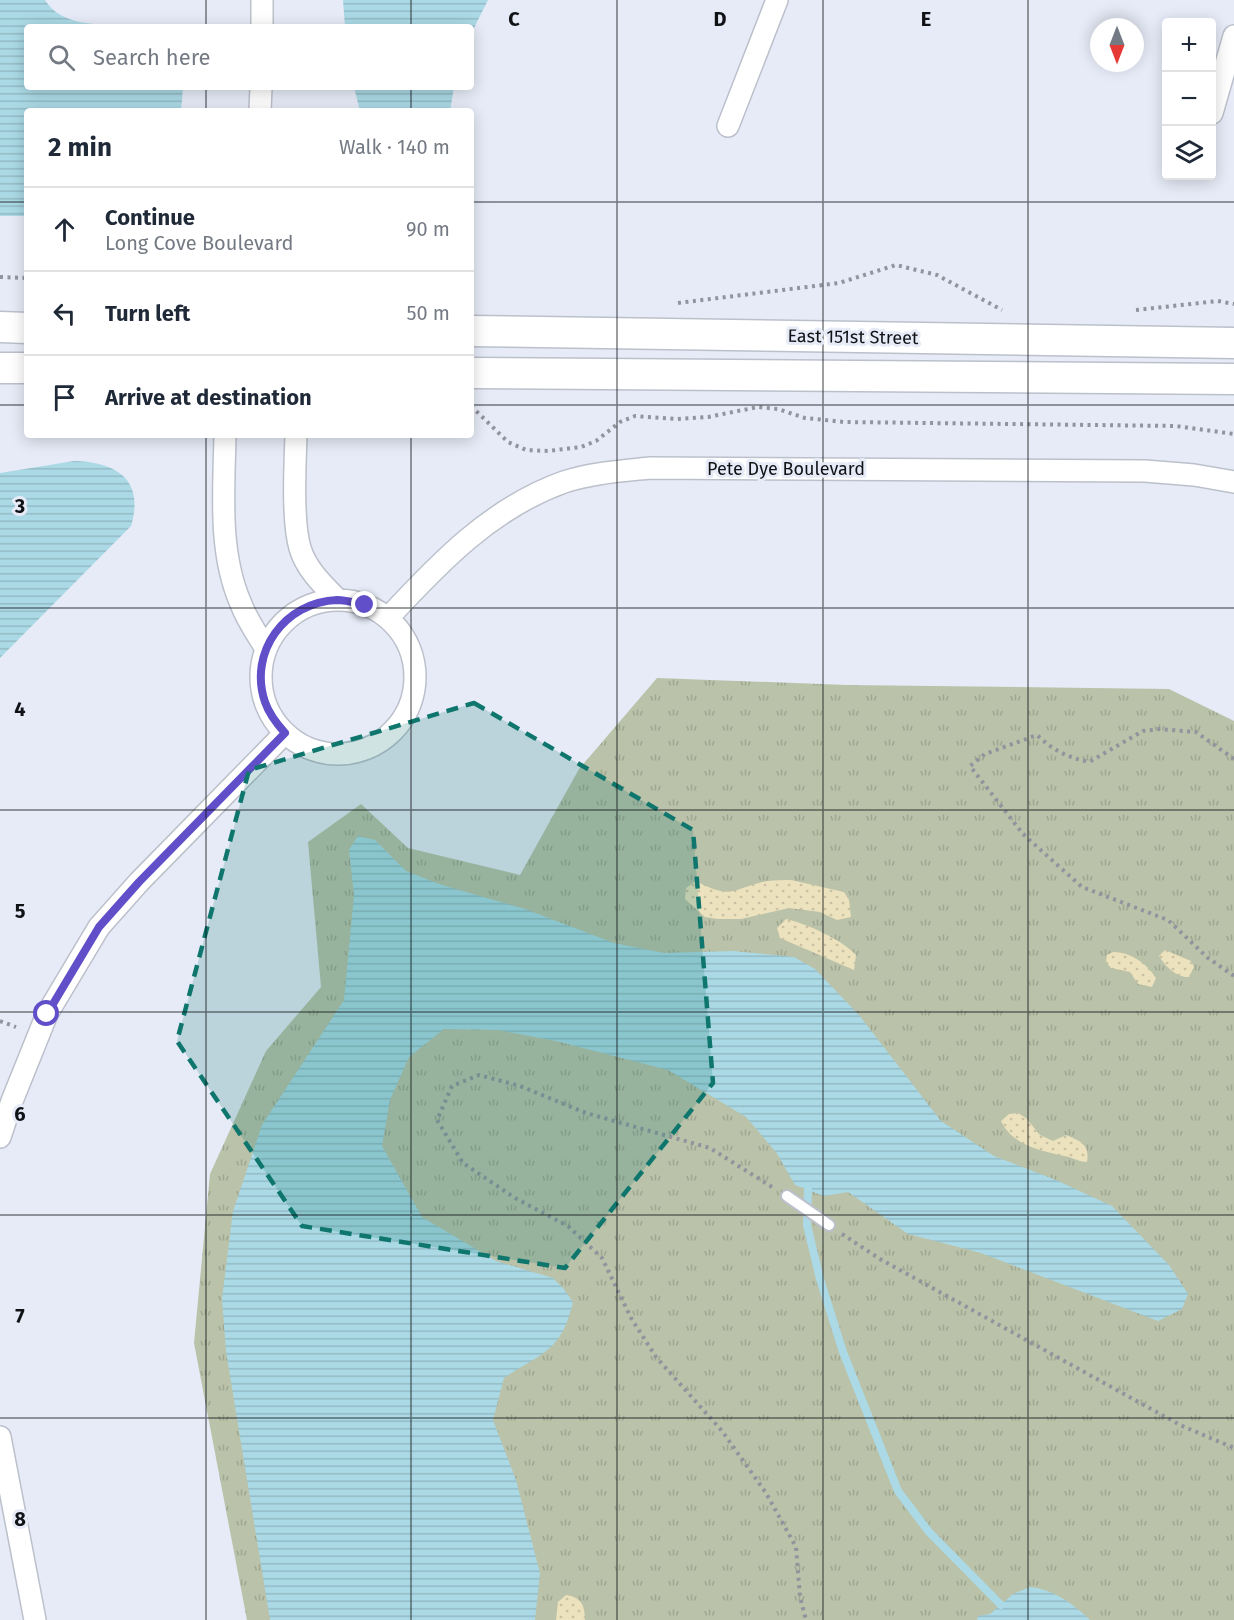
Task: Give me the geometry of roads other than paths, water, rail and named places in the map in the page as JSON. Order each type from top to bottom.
[{"type":"street","points":[[262,0],[262,24]]},
{"type":"street","points":[[728,126],[777,0]]},
{"type":"street","points":[[1216,99],[1234,36]]},
{"type":"street","points":[[260,108],[261,90]]},
{"type":"street","points":[[0,327],[24,328]]},
{"type":"street","name":"East 151st Street","points":[[474,331],[1234,344]]},
{"type":"street","points":[[0,368],[24,368]]},
{"type":"street","points":[[474,373],[1234,379]]},
{"type":"street","points":[[225,438],[223,518],[230,567],[240,603],[266,648]]},
{"type":"street","points":[[296,438],[299,547],[321,583],[338,600]]},
{"type":"street","name":"Pete Dye Boulevard","points":[[388,618],[448,554],[489,522],[523,500],[565,482],[608,472],[650,468],[1145,471],[1194,475],[1234,482]]},
{"type":"street","points":[[338,600],[365,605],[388,618],[404,636],[414,659],[415,684],[409,708],[396,728],[377,744],[354,753],[329,754],[305,747],[285,733],[265,703],[261,666],[266,648],[277,629],[294,613],[315,603],[338,600]]},
{"type":"street","points":[[0,1137],[47,1014],[99,927],[139,882],[285,733]]},
{"type":"street","points":[[0,1437],[35,1620]]},
{"type":"lane","points":[[787,1196],[829,1225]]},
{"type":"water","points":[[0,0],[45,0],[61,15],[92,24],[24,24],[24,90],[183,90],[181,108],[24,108],[24,216],[0,216]]},
{"type":"water","points":[[343,0],[488,0],[474,28],[474,24],[345,24]]},
{"type":"water","points":[[355,90],[454,90],[450,108],[359,108]]},
{"type":"water","points":[[74,461],[103,465],[124,476],[134,496],[131,526],[0,658],[0,473]]},
{"type":"water","points":[[358,836],[375,840],[406,871],[439,884],[525,909],[614,943],[664,953],[733,951],[794,957],[815,969],[859,1015],[941,1121],[994,1156],[1056,1180],[1112,1206],[1169,1265],[1188,1294],[1182,1309],[1158,1321],[981,1253],[908,1234],[848,1192],[824,1196],[795,1185],[776,1152],[746,1117],[668,1070],[556,1041],[498,1030],[444,1029],[409,1057],[390,1100],[382,1146],[422,1217],[496,1261],[553,1278],[573,1302],[563,1331],[549,1349],[504,1378],[493,1420],[516,1480],[540,1573],[535,1620],[270,1620],[226,1351],[222,1299],[233,1211],[262,1125],[344,1000],[354,895],[349,850]]},
{"type":"water","points":[[1030,1587],[1062,1598],[1090,1620],[977,1620],[978,1616],[990,1614],[1013,1594]]},
{"type":"waterway","points":[[808,1189],[807,1225],[820,1279],[843,1352],[898,1491],[929,1532],[1001,1605]]}]
